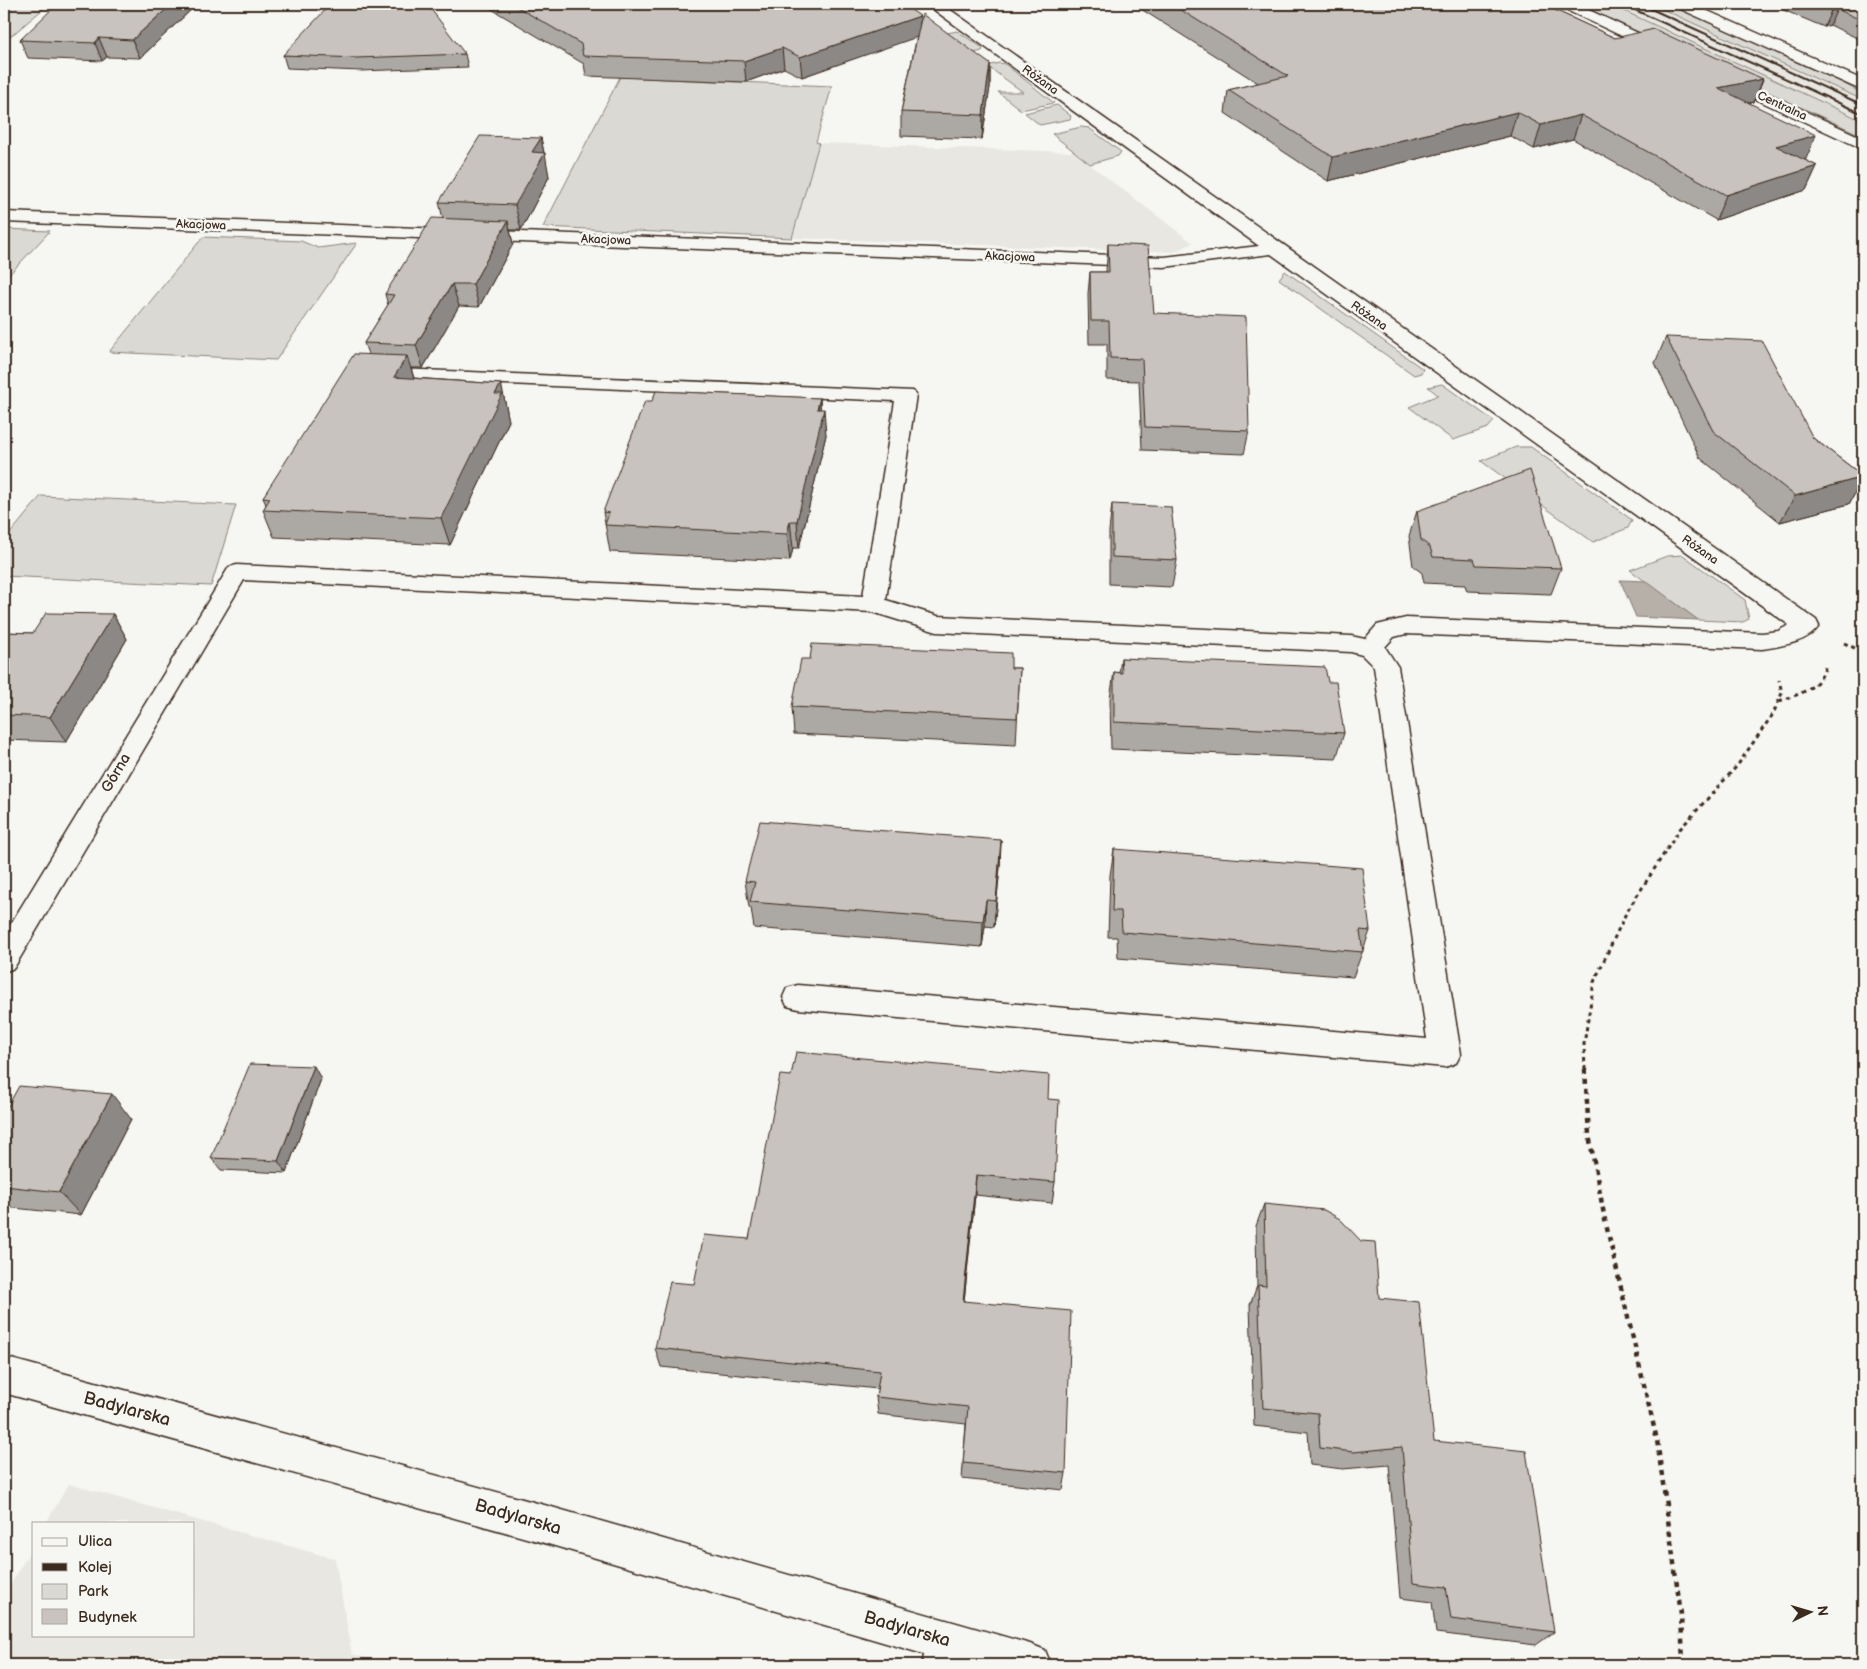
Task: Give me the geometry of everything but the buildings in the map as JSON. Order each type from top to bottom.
[{"type":"street","name":"Różana","points":[[933,4],[1273,248],[1808,626],[1783,638],[1762,640]]},
{"type":"street","points":[[1565,4],[1682,59]]},
{"type":"street","points":[[1681,4],[1863,86]]},
{"type":"street","name":"Centralna","points":[[1710,72],[1863,144]]},
{"type":"street","points":[[1207,256],[1220,235],[1222,224],[1218,208]]},
{"type":"street","name":"Akacjowa","points":[[4,218],[1164,262],[1182,262],[1207,256],[1247,254],[1273,248]]},
{"type":"street","points":[[370,374],[906,395],[874,604],[937,624],[1351,644],[1370,648],[1380,657],[1386,667],[1445,1054],[798,997]]},
{"type":"street","name":"Górna","points":[[4,960],[237,572],[874,604]]},
{"type":"street","points":[[1370,648],[1386,631],[1406,626],[1762,640]]},
{"type":"street","name":"Badylarska","points":[[4,1374],[548,1525],[944,1653],[1030,1665]]},
{"type":"path","points":[[1683,1665],[1681,1614],[1657,1440],[1605,1220],[1589,1135],[1584,1044],[1594,982],[1626,913],[1680,829],[1737,766],[1773,714],[1782,693],[1777,670],[1762,640]]},
{"type":"shaded area","points":[[1609,4],[1651,4],[1863,100],[1863,121]]},
{"type":"shaded area","points":[[819,143],[1073,152],[1193,243],[1174,252],[792,238]]},
{"type":"shaded area","points":[[1620,580],[1646,581],[1698,620],[1636,617]]},
{"type":"shaded area","points":[[69,1484],[335,1559],[352,1654],[391,1665],[4,1665],[4,1596],[32,1547],[32,1636],[195,1636],[195,1522],[47,1522]]},
{"type":"green space","points":[[4,4],[49,4],[4,42]]},
{"type":"green space","points":[[1578,4],[1609,4],[1863,121],[1863,136]]},
{"type":"green space","points":[[1651,4],[1671,4],[1821,71],[1863,94],[1863,100]]},
{"type":"green space","points":[[957,31],[983,48],[982,51],[971,54],[942,34]]},
{"type":"green space","points":[[999,63],[1005,64],[1054,103],[1021,110],[998,92],[1023,92],[987,66]]},
{"type":"green space","points":[[620,77],[832,86],[816,142],[819,143],[792,238],[543,227]]},
{"type":"green space","points":[[1057,105],[1071,116],[1070,119],[1040,125],[1025,113]]},
{"type":"green space","points":[[1081,127],[1089,128],[1121,152],[1118,156],[1090,164],[1052,134]]},
{"type":"green space","points":[[4,229],[50,231],[4,280]]},
{"type":"green space","points":[[203,237],[301,241],[318,248],[357,243],[276,360],[109,352]]},
{"type":"green space","points":[[1285,271],[1423,369],[1421,373],[1414,375],[1279,279]]},
{"type":"green space","points":[[1442,384],[1494,421],[1488,428],[1453,440],[1409,407],[1438,395],[1428,387]]},
{"type":"green space","points":[[1516,447],[1531,447],[1632,520],[1628,528],[1593,542],[1481,461]]},
{"type":"green space","points":[[41,496],[236,505],[211,586],[4,576],[4,541]]},
{"type":"green space","points":[[1683,555],[1745,600],[1749,619],[1743,622],[1698,620],[1630,570],[1667,556]]},
{"type":"railway","points":[[1622,4],[1863,114]]},
{"type":"railway","points":[[1640,4],[1863,105]]}]
